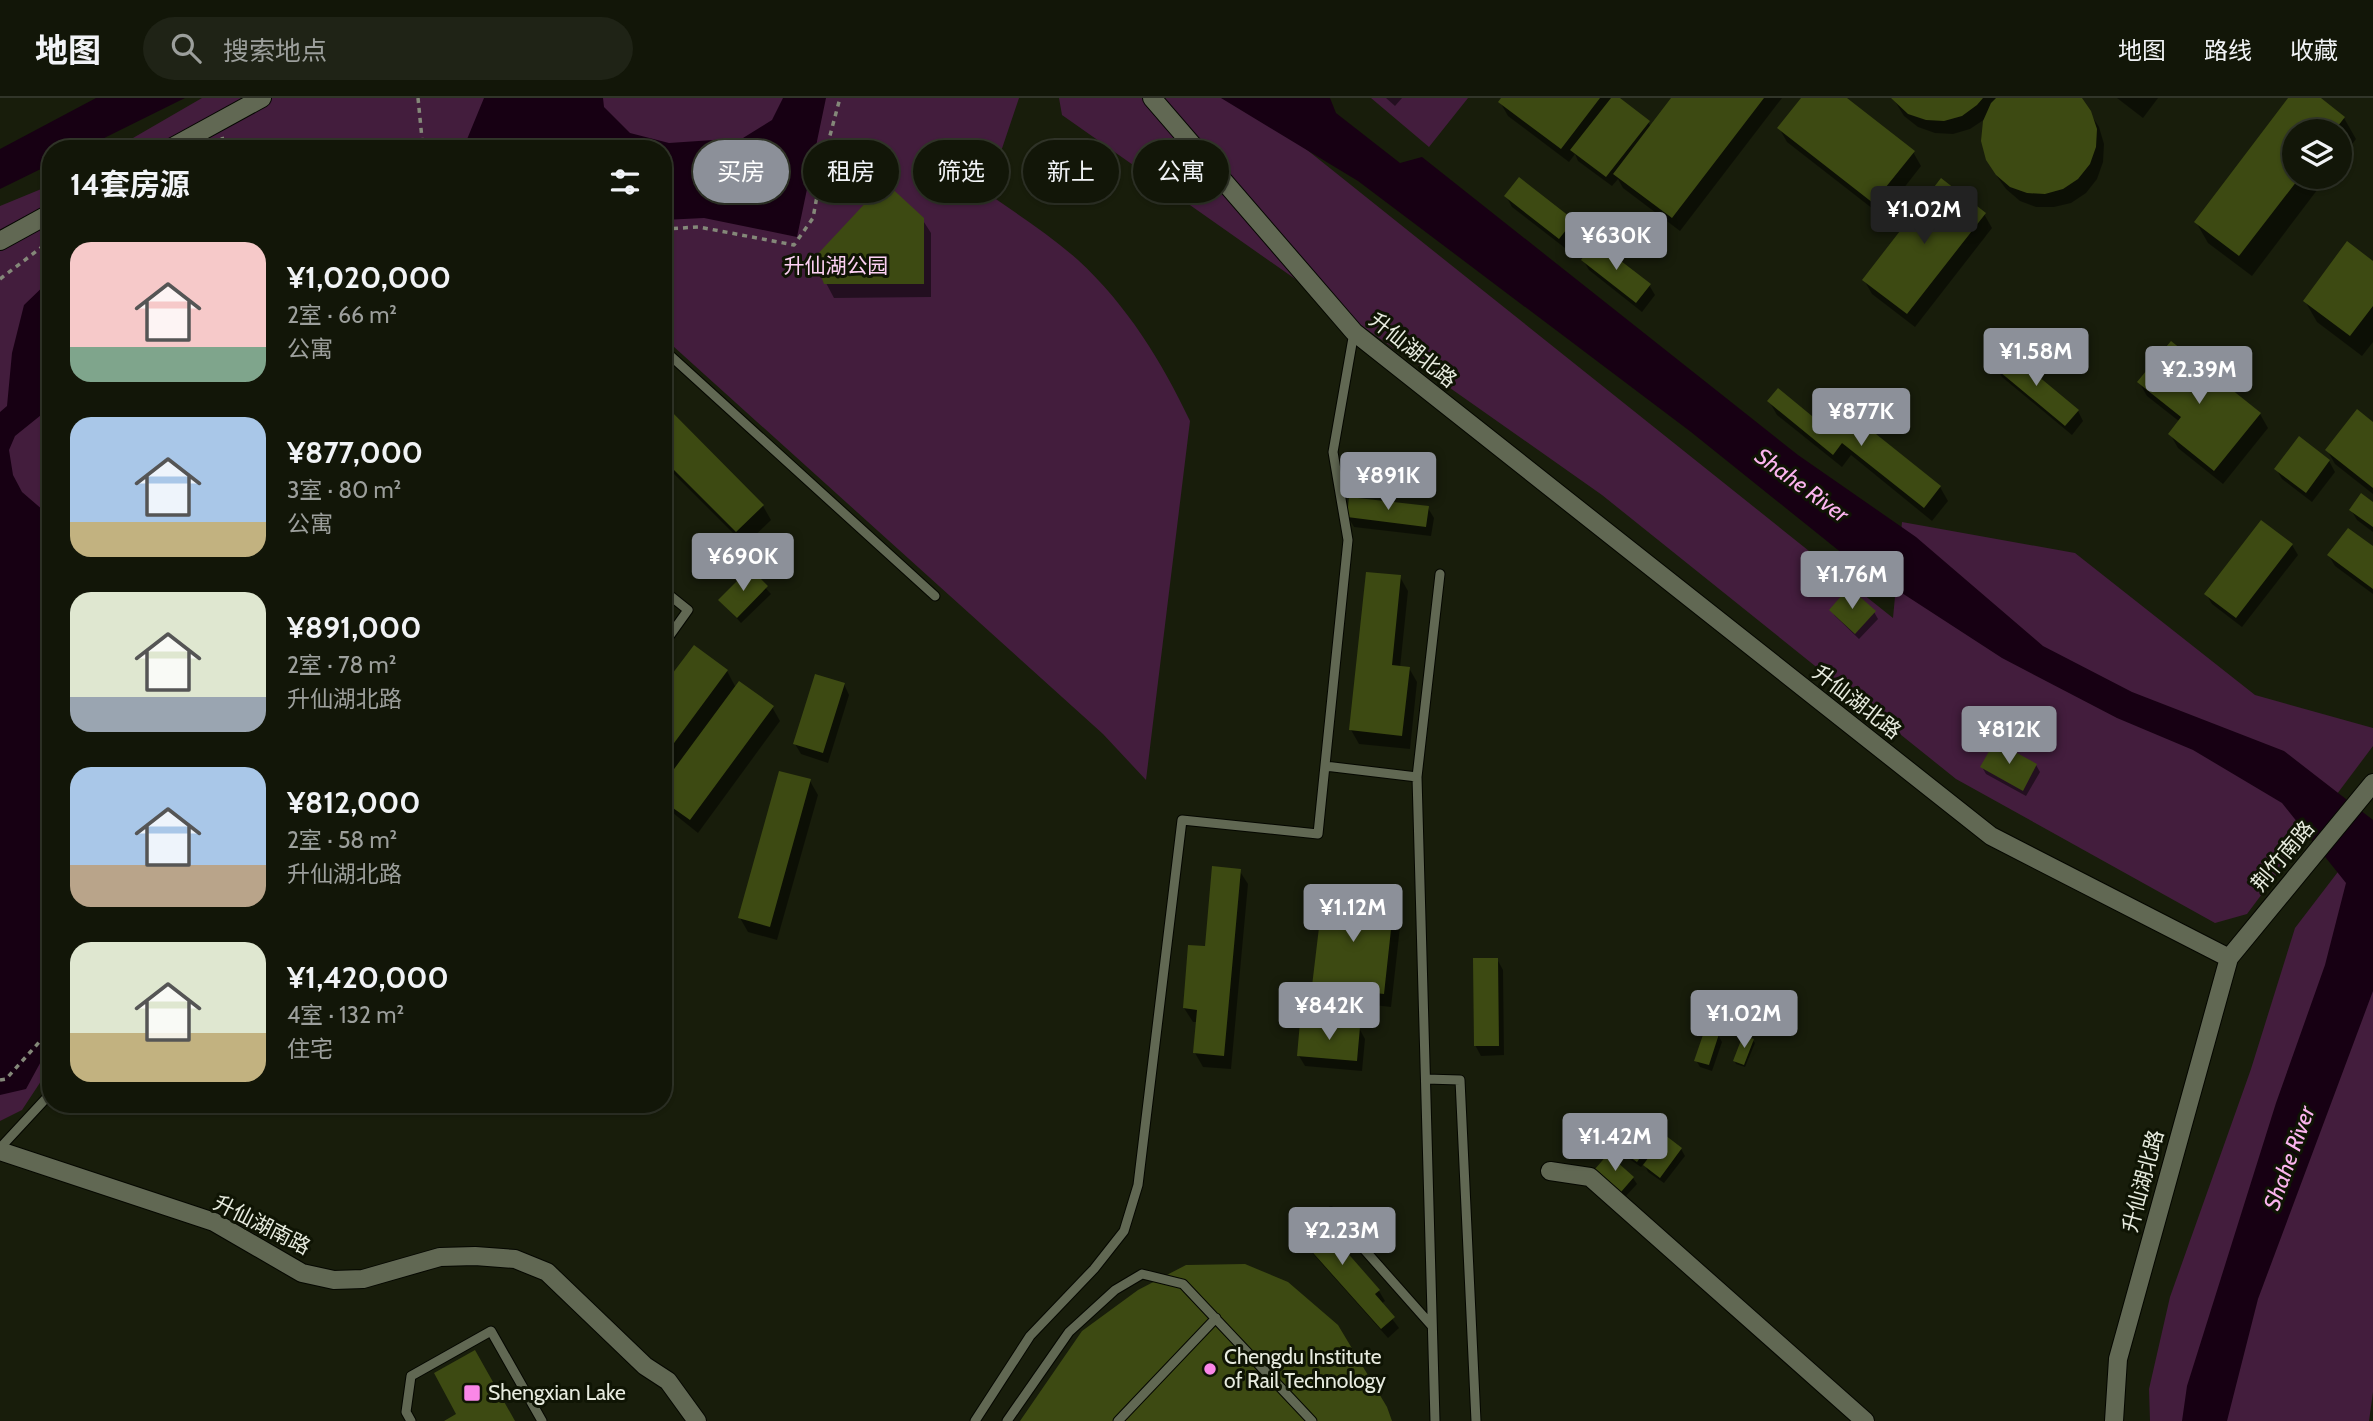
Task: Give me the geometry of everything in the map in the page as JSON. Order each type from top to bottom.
[{"type":"street","points":[[185,140],[262,98]]},
{"type":"street","name":"升仙湖北路","points":[[1152,98],[1354,332],[1991,836],[2229,958],[2118,1359],[2114,1421]]},
{"type":"street","points":[[0,240],[42,218]]},
{"type":"street","name":"荆竹南路","points":[[2229,958],[2373,783]]},
{"type":"street","name":"升仙湖南路","points":[[0,1149],[214,1222],[302,1273],[334,1280],[363,1279],[440,1257],[515,1259],[547,1272],[645,1366],[668,1381],[697,1421]]},
{"type":"street","points":[[1550,1171],[1590,1178],[1865,1421]]},
{"type":"lane","points":[[975,1421],[1030,1336],[1094,1269],[1124,1231],[1138,1185],[1182,820],[1318,834],[1348,540],[1333,452],[1354,332]]},
{"type":"lane","points":[[672,357],[935,596]]},
{"type":"lane","points":[[1435,1421],[1418,777],[1440,574]]},
{"type":"lane","points":[[672,597],[688,610],[672,632]]},
{"type":"lane","points":[[1325,766],[1418,777]]},
{"type":"lane","points":[[1426,1079],[1460,1080],[1476,1421]]},
{"type":"lane","points":[[0,1149],[42,1103]]},
{"type":"lane","points":[[1331,1212],[1432,1326]]},
{"type":"lane","points":[[1007,1421],[1069,1332],[1115,1290],[1142,1275],[1183,1284],[1312,1421]]},
{"type":"lane","points":[[1118,1421],[1216,1318]]},
{"type":"lane","points":[[411,1421],[406,1412],[411,1376],[491,1331],[542,1421]]},
{"type":"path","points":[[418,98],[422,140]]},
{"type":"path","points":[[672,229],[699,228],[794,244],[813,218],[824,158],[840,98]]},
{"type":"path","points":[[0,279],[42,247]]},
{"type":"path","points":[[0,1080],[6,1079],[42,1039]]},
{"type":"green space","name":"升仙湖公园","points":[[202,98],[1019,98],[1005,140],[913,140],[913,203],[1001,203],[1067,251],[1096,277],[1128,315],[1168,377],[1190,421],[1146,780],[1103,734],[672,345],[672,140],[130,140]]},
{"type":"green space","points":[[1059,98],[1242,98],[1893,618],[1902,522],[2075,553],[2255,695],[2373,728],[2373,746],[2247,914],[2215,923],[1956,779],[1602,495],[1187,203],[1229,203],[1229,140],[1133,140],[1133,165],[1119,155],[1119,140],[1098,140],[1062,115]]},
{"type":"green space","points":[[1371,98],[1468,98],[1429,147]]},
{"type":"green space","points":[[42,189],[42,1080],[22,1110],[0,1121],[0,206]]},
{"type":"green space","points":[[2373,826],[2373,1392],[2369,1421],[2150,1421],[2149,1389],[2170,1297],[2251,1069],[2295,928]]},
{"type":"water","points":[[96,98],[185,98],[100,140],[42,140],[42,168],[0,189],[0,149]]},
{"type":"water","points":[[484,98],[603,98],[604,107],[630,133],[657,140],[467,140]]},
{"type":"water","points":[[783,98],[826,98],[817,140],[803,140],[804,203],[797,237],[704,218],[672,220],[672,143],[693,141],[693,203],[789,203],[789,140],[713,140],[743,138],[772,120]]},
{"type":"water","name":"Shahe River","points":[[1221,98],[1330,98],[1336,113],[1400,163],[1422,157],[1798,455],[1916,537],[2043,646],[2132,692],[2284,751],[2373,820],[2373,991],[2258,1299],[2227,1421],[2182,1421],[2187,1386],[2276,1103],[2325,965],[2346,883],[2282,803],[2193,750],[2117,718],[2002,658],[1848,558],[1691,432],[1358,181]]},
{"type":"water","points":[[42,288],[42,414],[15,436],[9,450],[13,475],[22,492],[42,509],[42,1060],[26,1089],[0,1095],[0,412],[7,406],[12,353],[24,305]]},
{"type":"building","points":[[1501,98],[1600,98],[1561,149],[1498,102]]},
{"type":"building","points":[[1611,98],[1620,98],[1650,121],[1606,177],[1570,150]]},
{"type":"building","points":[[1671,98],[1764,98],[1672,218],[1613,174]]},
{"type":"building","points":[[1801,98],[1847,98],[1915,151],[1873,203],[1777,128]]},
{"type":"building","points":[[1891,98],[1983,98],[1962,116],[1944,121],[1926,120],[1908,114]]},
{"type":"building","points":[[1996,98],[2082,98],[2091,111],[2097,129],[2096,147],[2090,164],[2078,179],[2063,189],[2045,194],[2027,193],[2010,187],[1996,175],[1986,160],[1981,141],[1983,121]]},
{"type":"building","points":[[2288,98],[2321,98],[2345,117],[2282,119],[2282,189],[2291,189],[2239,256],[2194,222]]},
{"type":"building","points":[[1519,177],[1574,220],[1559,239],[1504,196]]},
{"type":"building","points":[[1941,178],[1986,213],[1907,314],[1862,280]]},
{"type":"building","points":[[899,195],[924,218],[924,284],[824,284],[814,258],[865,203],[899,203]]},
{"type":"building","points":[[1595,241],[1651,284],[1636,303],[1581,260]]},
{"type":"building","points":[[2347,241],[2373,261],[2373,306],[2350,336],[2303,301]]},
{"type":"building","points":[[2171,341],[2261,413],[2214,471],[2168,434],[2181,417],[2137,382]]},
{"type":"building","points":[[2008,351],[2079,410],[2065,426],[1994,367]]},
{"type":"building","points":[[1778,388],[1829,430],[1846,410],[1941,486],[1924,508],[1842,443],[1833,455],[1767,401]]},
{"type":"building","points":[[2357,409],[2373,422],[2373,488],[2325,450]]},
{"type":"building","points":[[672,412],[764,505],[736,532],[672,468]]},
{"type":"building","points":[[2299,436],[2330,460],[2306,493],[2274,469]]},
{"type":"building","points":[[2361,493],[2373,502],[2373,527],[2349,510]]},
{"type":"building","points":[[1349,497],[1429,506],[1426,527],[1347,517]]},
{"type":"building","points":[[2261,520],[2293,544],[2236,618],[2204,594]]},
{"type":"building","points":[[2348,528],[2373,546],[2373,589],[2327,555]]},
{"type":"building","points":[[750,568],[768,586],[737,618],[718,600]]},
{"type":"building","points":[[1366,572],[1401,575],[1392,665],[1410,667],[1402,736],[1349,730]]},
{"type":"building","points":[[1849,587],[1876,611],[1855,634],[1829,610]]},
{"type":"building","points":[[694,645],[728,670],[672,746],[672,674]]},
{"type":"building","points":[[815,674],[845,683],[823,753],[793,744]]},
{"type":"building","points":[[739,681],[774,706],[690,820],[672,807],[672,772]]},
{"type":"building","points":[[1995,741],[2037,764],[2023,791],[1980,767]]},
{"type":"building","points":[[779,771],[811,779],[770,927],[738,918]]},
{"type":"building","points":[[1212,866],[1241,869],[1224,1056],[1193,1053],[1197,1010],[1183,1008],[1188,945],[1205,946]]},
{"type":"building","points":[[1323,894],[1394,902],[1384,994],[1312,986]]},
{"type":"building","points":[[1473,958],[1498,958],[1499,1046],[1474,1046]]},
{"type":"building","points":[[1300,1022],[1360,1027],[1357,1061],[1297,1056]]},
{"type":"building","points":[[1705,1029],[1719,1034],[1709,1065],[1694,1061]]},
{"type":"building","points":[[1743,1035],[1754,1039],[1744,1065],[1733,1061]]},
{"type":"building","points":[[1641,1119],[1659,1132],[1637,1162],[1619,1149]]},
{"type":"building","points":[[1665,1135],[1682,1148],[1660,1178],[1643,1165]]},
{"type":"building","points":[[1608,1154],[1634,1177],[1621,1192],[1595,1169]]},
{"type":"building","points":[[1310,1210],[1380,1290],[1375,1294],[1395,1317],[1381,1329],[1290,1227]]},
{"type":"building","name":"Chengdu Institute of Rail Technology","points":[[1245,1264],[1288,1282],[1338,1325],[1387,1407],[1392,1421],[1020,1421],[1082,1331],[1138,1290],[1186,1265]]},
{"type":"building","name":"Shengxian Lake","points":[[475,1350],[515,1421],[444,1421],[456,1414],[434,1373]]},
{"type":"place","name":"Chengdu Institute of Rail Technology","points":[[1210,1369]]},
{"type":"place","name":"Shengxian Lake","points":[[472,1393]]}]
